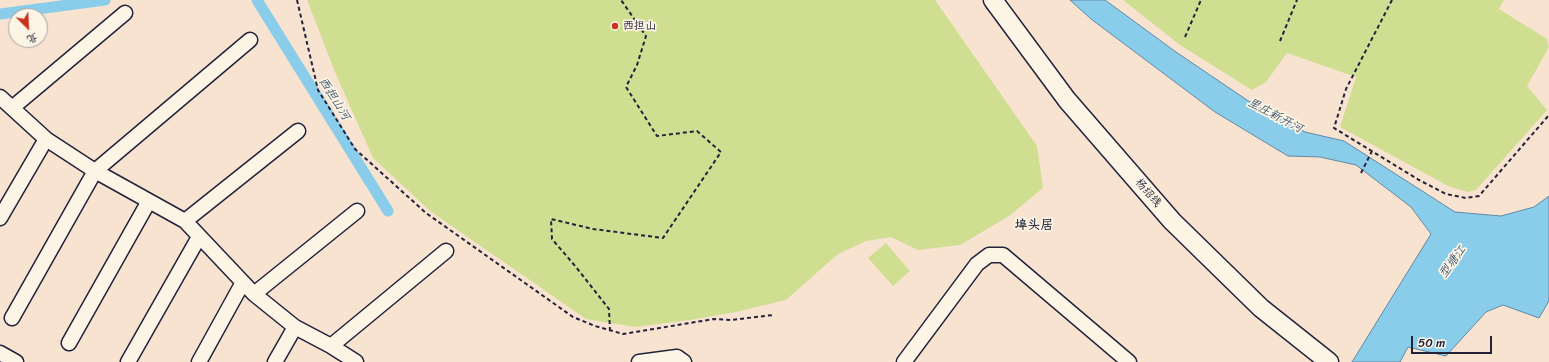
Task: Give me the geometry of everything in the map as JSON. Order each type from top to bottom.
[{"type":"main road","name":"杨绍线","points":[[994,0],[1067,100],[1172,220],[1261,308],[1329,362]]},
{"type":"street","points":[[12,108],[125,13]]},
{"type":"street","points":[[12,318],[95,171],[250,40]]},
{"type":"street","points":[[0,97],[46,139],[95,171],[185,221],[242,284],[254,294],[295,327],[331,346],[356,362]]},
{"type":"street","points":[[185,221],[298,131]]},
{"type":"street","points":[[0,218],[46,139]]},
{"type":"street","points":[[69,343],[149,201]]},
{"type":"street","points":[[254,294],[357,211]]},
{"type":"street","points":[[128,362],[199,237]]},
{"type":"street","points":[[331,346],[446,251]]},
{"type":"street","points":[[904,362],[977,264],[989,255],[1003,255],[1129,362]]},
{"type":"street","points":[[199,362],[242,284]]},
{"type":"street","points":[[275,362],[295,327]]},
{"type":"street","points":[[0,353],[16,362]]},
{"type":"street","points":[[639,362],[678,357],[684,362]]},
{"type":"path","points":[[297,0],[318,90],[355,149],[426,213],[573,317],[610,331],[623,334],[714,319],[731,320],[773,315]]},
{"type":"path","points":[[610,331],[609,309],[552,239],[551,219],[593,229],[662,238],[721,152],[697,131],[657,136],[626,87],[637,65],[646,36],[621,0]]},
{"type":"path","points":[[1185,37],[1201,0]]},
{"type":"path","points":[[1280,41],[1297,0]]},
{"type":"path","points":[[1392,0],[1346,89],[1334,128],[1419,180],[1446,194],[1466,198],[1479,196],[1549,115]]},
{"type":"path","points":[[1361,173],[1372,151]]},
{"type":"green space","points":[[307,0],[935,0],[1037,146],[1043,188],[1009,216],[960,245],[918,250],[891,237],[866,241],[838,254],[786,300],[736,312],[635,327],[586,319],[430,211],[373,158],[335,72]]},
{"type":"green space","points":[[1123,0],[1504,0],[1499,9],[1547,39],[1549,47],[1527,86],[1547,110],[1476,190],[1467,192],[1448,186],[1340,127],[1356,77],[1287,53],[1266,82],[1252,90],[1180,45]]},
{"type":"green space","points":[[886,243],[910,271],[893,286],[868,258]]},
{"type":"water","points":[[1070,0],[1105,0],[1176,52],[1247,100],[1305,132],[1344,141],[1455,212],[1501,216],[1534,207],[1549,196],[1549,301],[1539,318],[1503,305],[1486,312],[1446,356],[1408,347],[1400,362],[1352,362],[1431,234],[1411,207],[1356,165],[1320,157],[1288,156],[1215,112],[1091,19]]},
{"type":"waterway","points":[[0,14],[105,0]]},
{"type":"waterway","name":"西担山河","points":[[257,0],[388,211]]},
{"type":"place","name":"西担山","points":[[615,26]]},
{"type":"district","name":"埠头居","points":[[1034,226]]},
{"type":"water label","name":"里庄新开河","points":[[1275,116]]},
{"type":"water label","name":"型塘江","points":[[1453,262]]}]
